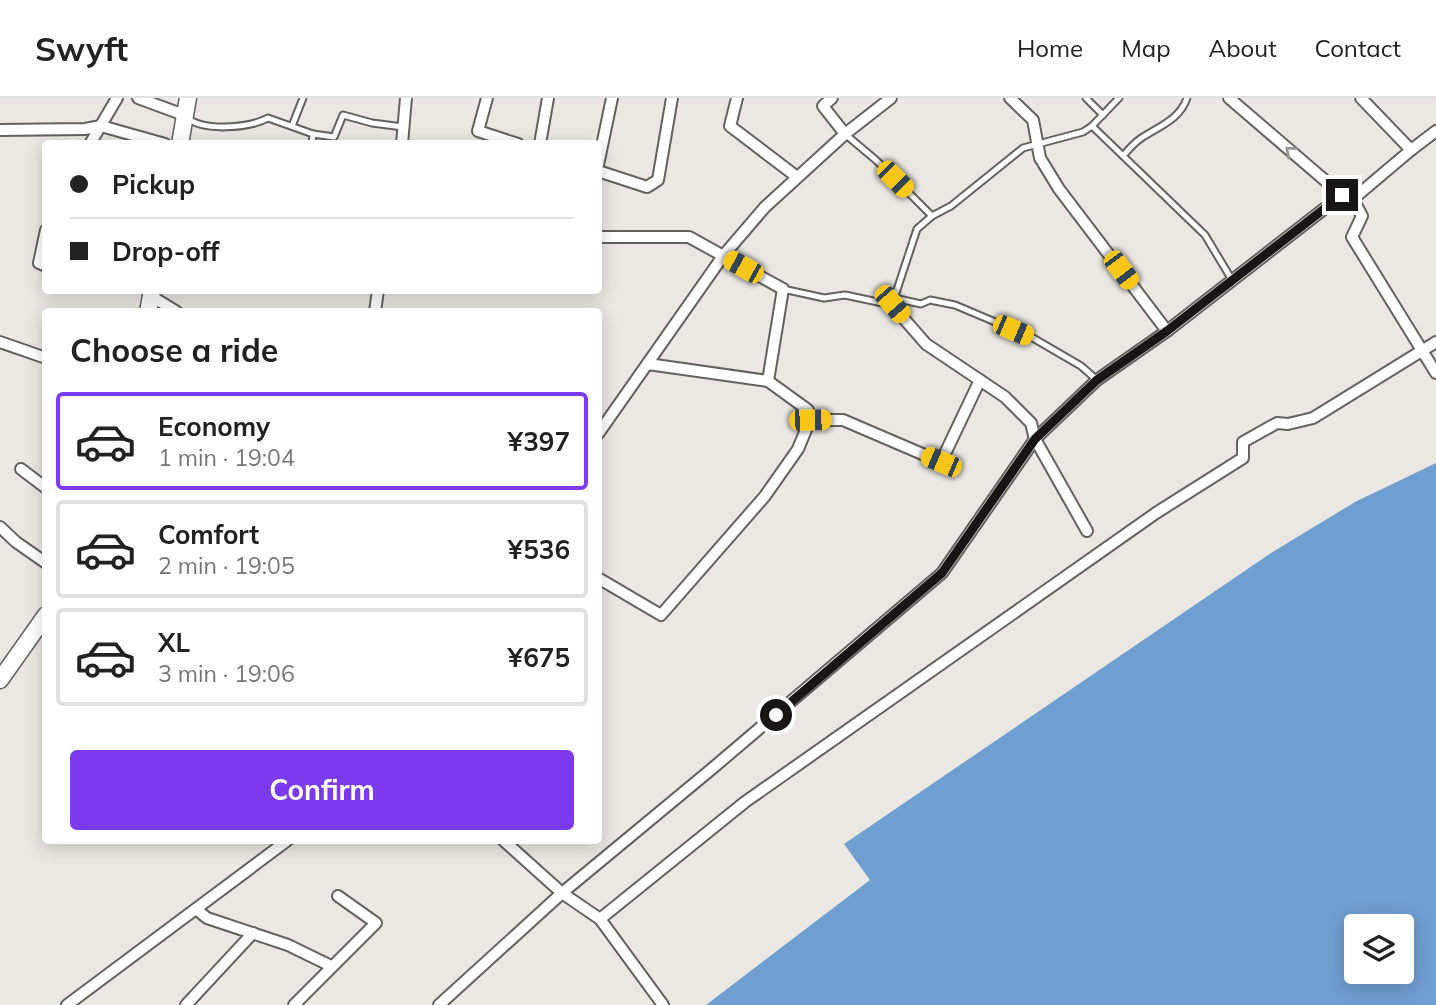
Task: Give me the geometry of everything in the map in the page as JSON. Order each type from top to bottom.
[{"type":"main road","points":[[181,140],[188,98]]},
{"type":"main road","points":[[0,680],[42,621]]},
{"type":"street","points":[[92,140],[117,98]]},
{"type":"street","points":[[138,98],[184,115]]},
{"type":"street","points":[[402,140],[406,98]]},
{"type":"street","points":[[487,98],[478,131],[501,140]]},
{"type":"street","points":[[541,140],[548,98]]},
{"type":"street","points":[[602,146],[612,98]]},
{"type":"street","points":[[602,172],[647,187],[658,180],[672,98]]},
{"type":"street","points":[[737,98],[730,127],[797,177]]},
{"type":"street","points":[[814,98],[827,102],[845,134]]},
{"type":"street","points":[[602,425],[723,257],[765,206],[845,134],[891,98]]},
{"type":"street","points":[[1010,98],[1033,120],[1040,158],[1059,189],[1167,331]]},
{"type":"street","points":[[1229,98],[1342,195],[1353,199],[1362,216],[1352,237],[1436,373]]},
{"type":"street","points":[[1362,98],[1410,150]]},
{"type":"street","points":[[0,130],[85,129],[100,126],[151,140]]},
{"type":"street","points":[[1353,199],[1436,131]]},
{"type":"street","points":[[439,1005],[562,893],[715,767],[942,573],[1035,439],[1097,380],[1167,331],[1342,195]]},
{"type":"street","points":[[602,237],[689,237],[783,289],[768,381]]},
{"type":"street","points":[[42,249],[39,263],[42,264]]},
{"type":"street","points":[[150,299],[169,308]]},
{"type":"street","points":[[893,301],[926,344],[1005,397],[1031,423],[1035,439],[1087,531]]},
{"type":"street","points":[[0,342],[42,357]]},
{"type":"street","points":[[600,919],[745,802],[1156,513],[1243,458],[1243,442],[1277,423],[1288,424],[1313,418],[1436,342]]},
{"type":"street","points":[[602,580],[661,615],[765,496],[798,449],[810,420],[808,410],[768,381],[648,364]]},
{"type":"street","points":[[810,420],[843,420],[941,462],[980,380]]},
{"type":"street","points":[[21,469],[42,485]]},
{"type":"street","points":[[0,527],[42,560]]},
{"type":"street","points":[[67,1005],[283,844]]},
{"type":"street","points":[[507,844],[562,893],[600,919],[663,1005]]},
{"type":"street","points":[[294,1005],[376,923],[338,895]]},
{"type":"street","points":[[196,909],[207,918],[288,945],[331,966]]},
{"type":"street","points":[[186,1005],[253,933]]},
{"type":"lane","points":[[292,126],[303,98]]},
{"type":"lane","points":[[1086,98],[1103,115]]},
{"type":"lane","points":[[893,301],[917,229],[932,216],[951,206],[1023,148],[1083,132],[1119,98]]},
{"type":"lane","points":[[1123,156],[1137,141],[1169,122],[1184,108],[1187,98]]},
{"type":"lane","points":[[184,115],[193,123],[233,127],[268,118],[313,134],[334,137],[343,115],[404,128]]},
{"type":"lane","points":[[1092,126],[1205,235],[1232,281]]},
{"type":"lane","points":[[312,140],[313,134]]},
{"type":"lane","points":[[845,134],[877,161],[932,216]]},
{"type":"lane","points":[[783,289],[824,298],[845,295],[921,304],[930,300],[955,305],[1033,338],[1081,366],[1097,380]]},
{"type":"water","points":[[1436,463],[1436,1005],[706,1005],[870,880],[844,844],[1271,553],[1355,502]]},
{"type":"route","points":[[776,715],[942,573],[1035,439],[1097,380],[1167,331],[1342,195]]}]
